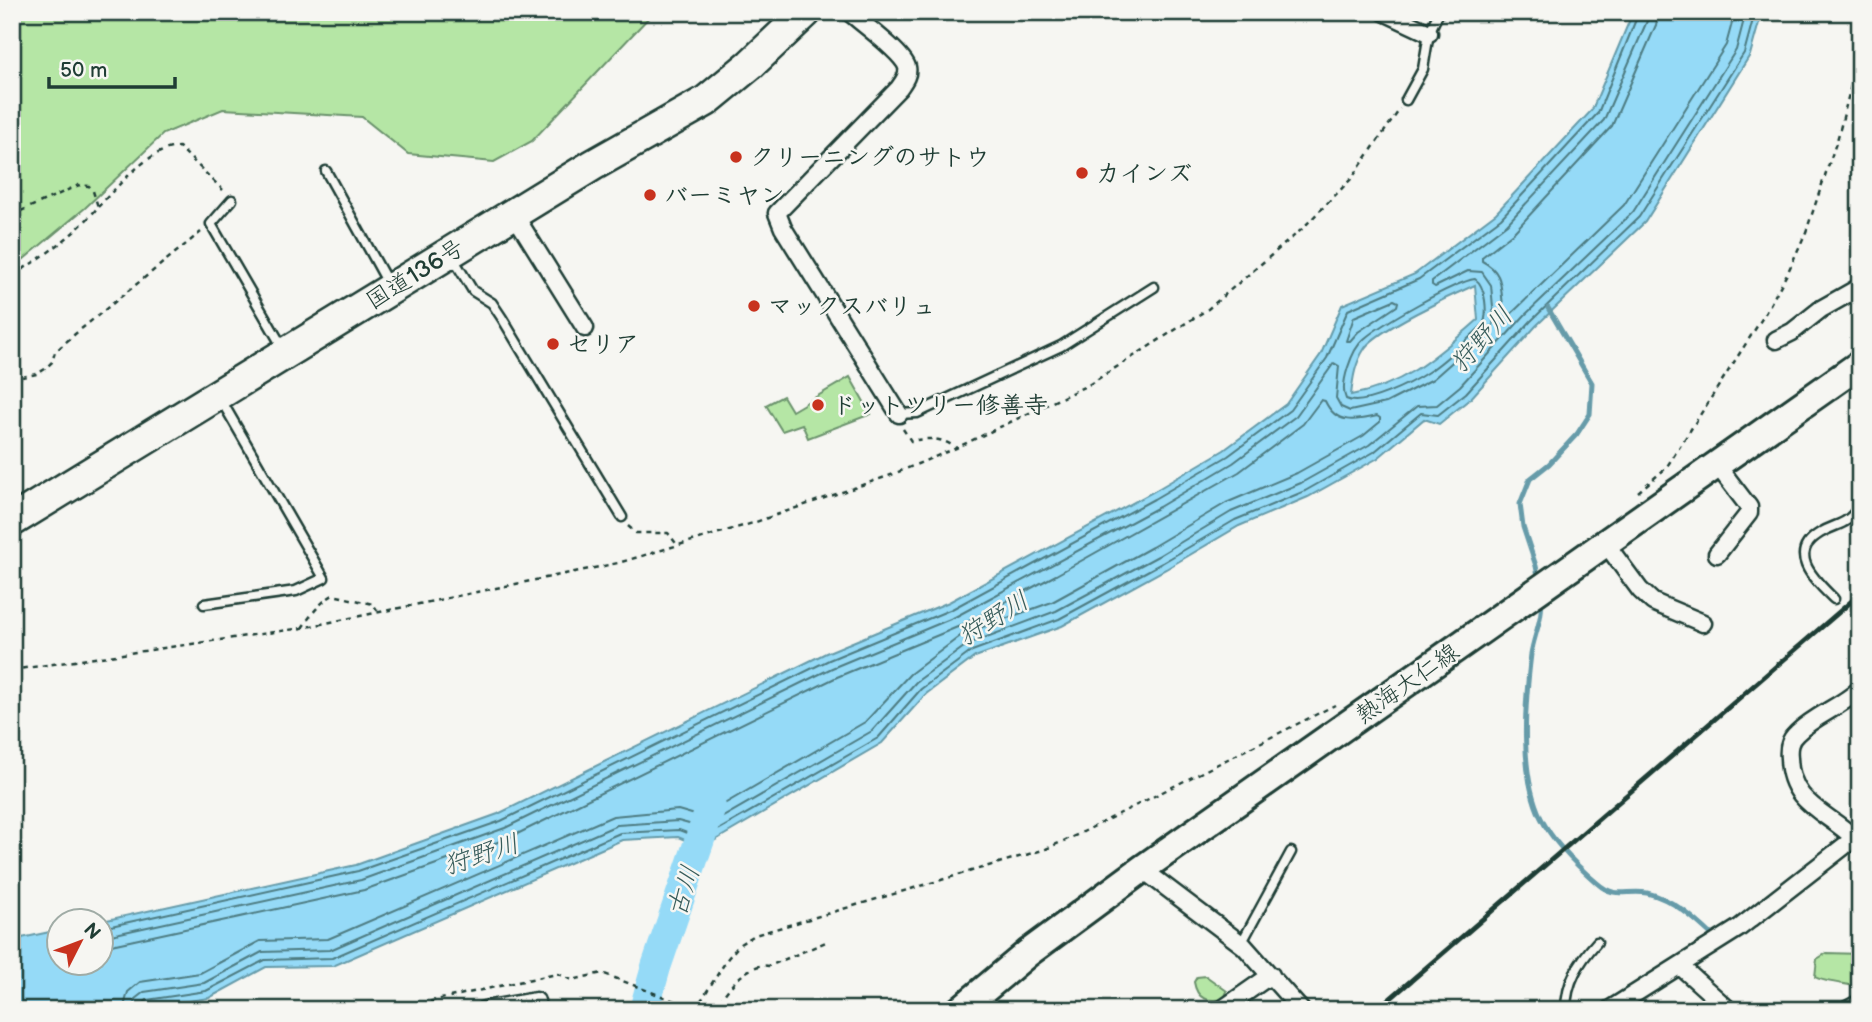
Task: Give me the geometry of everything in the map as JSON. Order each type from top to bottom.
[{"type":"highway","name":"国道136号","points":[[12,521],[593,165],[706,100],[751,64],[806,12]]},
{"type":"main road","name":"熱海大仁線","points":[[960,1010],[1028,953],[1142,869],[1860,364]]},
{"type":"street","points":[[849,12],[895,51],[907,67],[906,77],[899,88],[777,213],[783,228],[899,414]]},
{"type":"street","points":[[1384,12],[1429,33]]},
{"type":"street","points":[[514,214],[586,328]]},
{"type":"street","points":[[1776,340],[1860,287]]},
{"type":"street","points":[[1717,466],[1749,508],[1749,513],[1717,554]]},
{"type":"street","points":[[1606,544],[1640,590],[1653,602],[1703,624]]},
{"type":"street","points":[[1609,1010],[1740,928],[1857,837],[1814,809],[1800,793],[1792,781],[1788,755],[1789,743],[1798,731],[1860,690]]},
{"type":"street","points":[[1142,869],[1241,944],[1301,1010]]},
{"type":"street","points":[[1680,966],[1729,1010]]},
{"type":"street","points":[[1221,1010],[1271,975]]},
{"type":"street","points":[[484,1010],[536,1001],[537,1010]]},
{"type":"street","points":[[1847,1010],[1860,1003]]},
{"type":"lane","points":[[1406,100],[1423,69],[1429,33],[1439,12]]},
{"type":"lane","points":[[326,172],[391,289]]},
{"type":"lane","points":[[232,200],[211,223],[286,354]]},
{"type":"lane","points":[[450,253],[473,291],[492,303],[502,318],[622,517]]},
{"type":"lane","points":[[899,414],[917,413],[1061,346],[1154,287]]},
{"type":"lane","points":[[204,604],[296,591],[324,578],[218,395]]},
{"type":"lane","points":[[1835,599],[1806,566],[1803,558],[1805,550],[1814,537],[1847,522],[1860,506]]},
{"type":"lane","points":[[1241,944],[1291,852]]},
{"type":"lane","points":[[1566,1010],[1566,998],[1577,966],[1597,942]]},
{"type":"path","points":[[1636,494],[1666,468],[1763,317],[1788,272],[1806,232],[1839,137],[1855,71],[1860,30]]},
{"type":"path","points":[[12,670],[302,628],[618,563],[678,547],[861,487],[956,448],[1090,384],[1208,309],[1301,230],[1352,178],[1406,100]]},
{"type":"path","points":[[12,276],[63,242],[146,160],[172,147],[178,147],[232,200]]},
{"type":"path","points":[[12,215],[79,185],[89,186],[97,206]]},
{"type":"path","points":[[12,379],[37,374],[46,369],[55,352],[75,334],[211,223]]},
{"type":"path","points":[[899,414],[900,424],[911,442],[943,439],[956,448]]},
{"type":"path","points":[[622,517],[630,530],[636,533],[668,533],[678,547]]},
{"type":"path","points":[[302,628],[326,598],[333,595],[373,604],[379,613]]},
{"type":"path","points":[[391,1010],[558,974],[572,980],[602,973],[695,1009],[734,951],[755,935],[1046,849],[1343,701]]},
{"type":"path","points":[[714,1010],[733,982],[754,968],[769,966],[826,942]]},
{"type":"green space","points":[[12,12],[654,12],[532,141],[494,162],[408,154],[362,117],[223,109],[163,134],[85,208],[12,269]]},
{"type":"green space","points":[[850,377],[871,414],[808,438],[802,424],[782,431],[766,405],[783,396],[792,411]]},
{"type":"green space","points":[[1827,953],[1860,954],[1860,987],[1815,977],[1817,959]]},
{"type":"green space","points":[[1206,976],[1227,991],[1224,999],[1208,1000],[1198,993],[1194,982],[1197,977]]},
{"type":"water","name":"狩野川","points":[[1633,12],[1762,12],[1750,55],[1645,222],[1536,326],[1471,398],[1439,424],[1424,419],[1378,458],[1308,497],[1239,526],[1062,626],[975,657],[926,694],[882,743],[707,845],[678,837],[622,840],[333,966],[266,967],[209,998],[126,1010],[12,1010],[12,940],[46,933],[46,976],[116,976],[116,918],[356,865],[498,814],[826,653],[949,602],[1151,493],[1224,450],[1286,404],[1321,354],[1342,305],[1415,274],[1496,213],[1592,110]],"holes":[[[1475,285],[1478,320],[1420,367],[1388,384],[1351,395],[1357,365],[1365,348],[1372,341],[1399,323]]]},
{"type":"waterway","points":[[1539,580],[1523,527],[1520,504],[1530,479],[1549,464],[1577,434],[1590,414],[1592,383],[1548,308]]},
{"type":"waterway","points":[[1541,597],[1541,611],[1532,647],[1526,716],[1529,780],[1541,818],[1566,853],[1604,888],[1616,893],[1640,892],[1657,896],[1675,905],[1713,936]]},
{"type":"waterway","name":"古川","points":[[644,1010],[711,807]]},
{"type":"railway","points":[[1377,1010],[1860,594]]},
{"type":"place","name":"クリーニングのサトウ","points":[[736,157]]},
{"type":"place","name":"カインズ","points":[[1082,173]]},
{"type":"place","name":"バーミヤン","points":[[650,195]]},
{"type":"place","name":"マックスバリュ","points":[[754,306]]},
{"type":"place","name":"セリア","points":[[553,344]]},
{"type":"place","name":"ドットツリー修善寺","points":[[818,405]]}]
